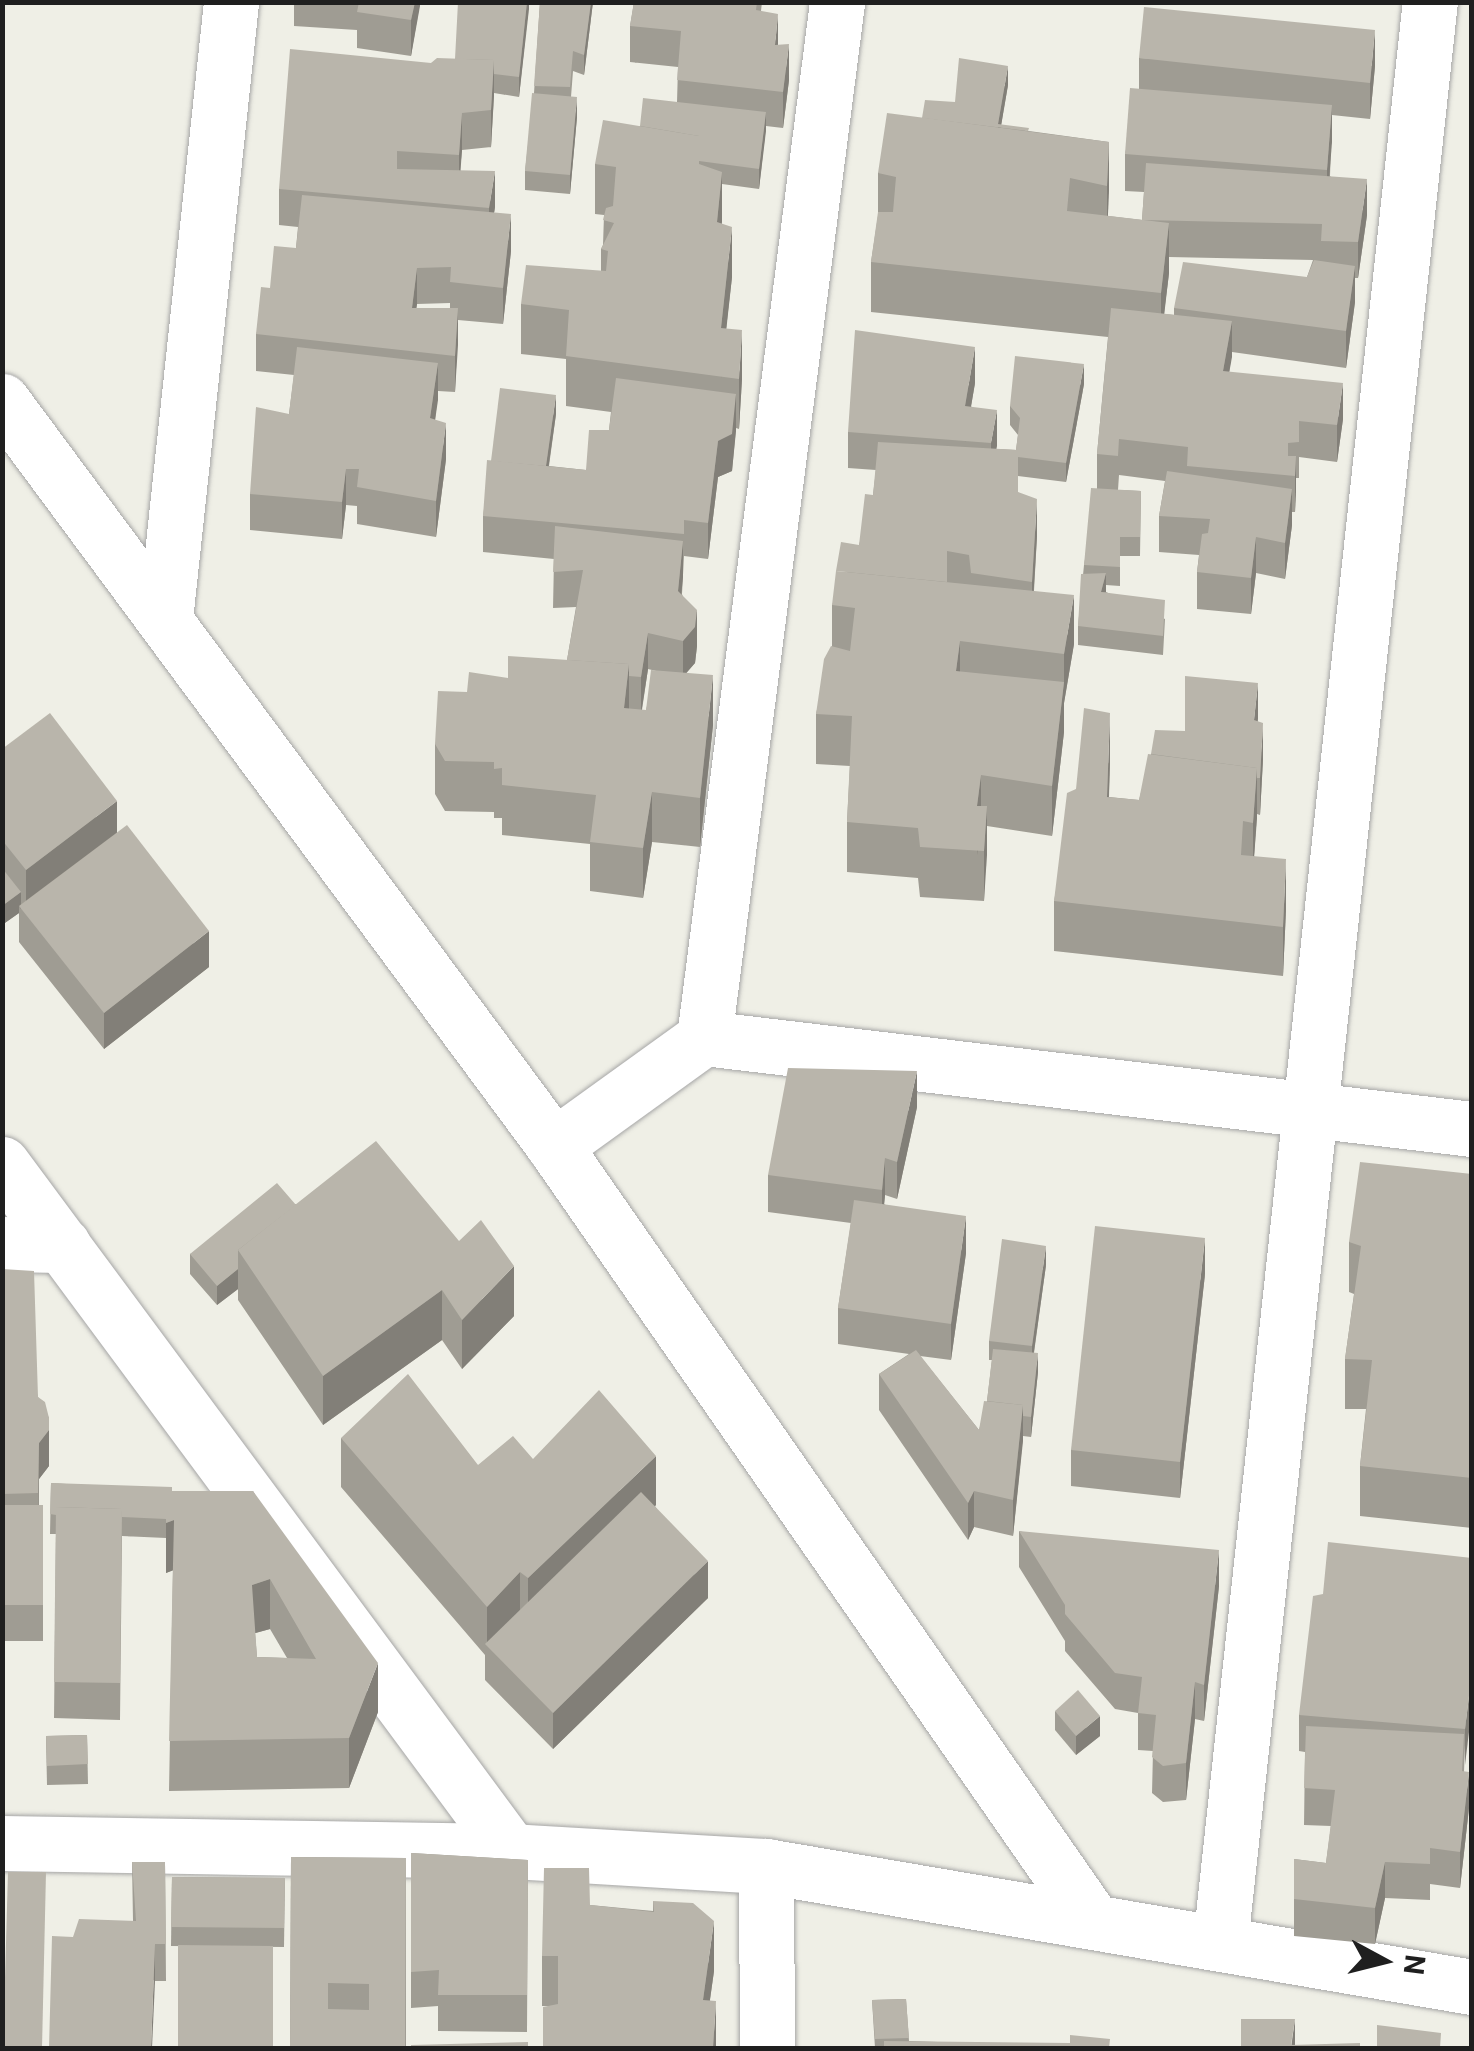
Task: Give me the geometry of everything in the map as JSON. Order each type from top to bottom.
[{"type":"street","points":[[164,619],[231,2]]},
{"type":"street","points":[[704,1038],[837,2]]},
{"type":"street","points":[[1220,1943],[1430,2]]},
{"type":"street","points":[[2,401],[554,1146],[1093,1921]]},
{"type":"street","points":[[554,1146],[704,1038],[1472,1129]]},
{"type":"street","points":[[2,1164],[511,1851]]},
{"type":"street","points":[[2,1244],[62,1245]]},
{"type":"street","points":[[2,1843],[511,1851],[766,1866],[1472,1987]]},
{"type":"street","points":[[766,1866],[766,2048]]},
{"type":"building","points":[[359,2],[415,2],[411,20],[357,12]]},
{"type":"building","points":[[458,2],[527,2],[519,77],[494,74],[494,60],[455,59]]},
{"type":"building","points":[[540,2],[591,2],[584,55],[573,51],[570,87],[534,86]]},
{"type":"building","points":[[634,2],[757,2],[756,10],[778,14],[775,45],[789,44],[783,92],[677,80],[681,31],[630,26]]},
{"type":"building","points":[[1144,7],[1375,30],[1370,83],[1139,58]]},
{"type":"building","points":[[290,49],[431,63],[437,58],[494,60],[491,110],[462,113],[459,155],[397,151],[397,169],[495,171],[489,208],[279,189]]},
{"type":"building","points":[[959,58],[1008,66],[998,124],[1029,128],[1028,131],[922,118],[925,100],[955,102]]},
{"type":"building","points":[[1130,88],[1332,105],[1327,170],[1125,154]]},
{"type":"building","points":[[532,93],[577,97],[570,175],[525,171]]},
{"type":"building","points":[[643,98],[766,112],[759,169],[699,161],[699,136],[640,126]]},
{"type":"building","points":[[887,113],[1109,142],[1107,186],[1070,178],[1067,211],[1169,223],[1161,293],[871,262],[878,212],[893,212],[896,177],[878,173]]},
{"type":"building","points":[[603,120],[699,136],[699,164],[722,172],[717,222],[732,227],[721,328],[742,330],[739,379],[566,356],[569,310],[521,304],[526,265],[606,271],[608,251],[601,249],[614,223],[603,220],[606,208],[613,206],[616,167],[595,164]]},
{"type":"building","points":[[1146,163],[1367,179],[1358,242],[1321,241],[1322,224],[1142,220]]},
{"type":"building","points":[[302,195],[511,214],[503,288],[450,282],[451,267],[417,268],[412,308],[458,308],[455,356],[256,334],[261,287],[270,288],[274,246],[296,248]]},
{"type":"building","points":[[1314,260],[1355,266],[1346,331],[1174,308],[1183,262],[1307,277]]},
{"type":"building","points":[[1111,308],[1232,321],[1223,371],[1343,383],[1337,425],[1299,421],[1299,442],[1288,443],[1288,456],[1296,456],[1295,476],[1187,466],[1188,447],[1119,439],[1118,456],[1097,454]]},
{"type":"building","points":[[855,330],[975,347],[965,406],[997,410],[991,443],[848,432]]},
{"type":"building","points":[[297,347],[438,363],[430,418],[446,423],[436,501],[357,487],[359,469],[346,469],[342,502],[250,494],[256,407],[289,414]]},
{"type":"building","points":[[1015,356],[1084,364],[1066,463],[1018,457],[1020,418],[1010,406]]},
{"type":"building","points":[[616,378],[736,394],[732,434],[718,441],[708,523],[684,520],[684,534],[483,516],[487,460],[586,470],[589,430],[609,430]]},
{"type":"building","points":[[500,388],[556,395],[546,466],[491,461]]},
{"type":"building","points":[[878,442],[1018,450],[1018,492],[1037,499],[1032,582],[971,573],[969,555],[947,551],[947,582],[836,571],[841,542],[859,545],[865,494],[873,495]]},
{"type":"building","points":[[1167,471],[1292,489],[1285,543],[1256,537],[1251,578],[1197,572],[1202,534],[1208,533],[1210,519],[1159,516]]},
{"type":"building","points":[[1091,488],[1141,491],[1140,537],[1120,537],[1120,567],[1084,565]]},
{"type":"building","points":[[555,526],[683,541],[678,591],[697,610],[695,627],[683,641],[648,633],[641,677],[629,676],[629,664],[567,660],[583,570],[553,572]]},
{"type":"building","points":[[836,571],[1074,595],[1064,654],[960,641],[956,671],[1064,682],[1052,786],[981,775],[977,806],[987,806],[984,851],[920,847],[918,828],[847,822],[852,716],[816,714],[824,659],[831,646],[850,651],[855,608],[832,605]]},
{"type":"building","points":[[1106,573],[1101,592],[1165,600],[1163,636],[1078,626],[1081,574]]},
{"type":"building","points":[[508,656],[629,664],[624,708],[646,710],[651,670],[713,675],[700,798],[652,792],[643,848],[590,842],[596,795],[502,785],[502,768],[494,769],[494,762],[445,761],[435,744],[438,691],[467,692],[469,672],[508,678]]},
{"type":"building","points":[[1185,676],[1258,683],[1254,720],[1263,723],[1260,778],[1257,768],[1151,754],[1155,730],[1185,731]]},
{"type":"building","points":[[1084,708],[1110,713],[1107,797],[1139,800],[1148,754],[1257,768],[1253,823],[1243,821],[1241,855],[1286,859],[1283,927],[1054,901],[1067,793],[1076,789]]},
{"type":"building","points":[[50,713],[117,801],[26,870],[2,840],[2,749]]},
{"type":"building","points":[[127,825],[209,931],[104,1013],[19,906]]},
{"type":"building","points":[[2,868],[21,892],[2,906]]},
{"type":"building","points":[[788,1068],[917,1071],[897,1162],[885,1158],[882,1190],[768,1175]]},
{"type":"building","points":[[376,1141],[459,1241],[481,1220],[514,1266],[462,1320],[442,1290],[323,1376],[238,1250]]},
{"type":"building","points":[[1360,1162],[1472,1174],[1472,1478],[1360,1466],[1372,1360],[1345,1359],[1361,1246],[1349,1242]]},
{"type":"building","points":[[277,1183],[296,1205],[238,1250],[238,1269],[217,1286],[190,1254]]},
{"type":"building","points":[[854,1200],[966,1216],[951,1324],[838,1308]]},
{"type":"building","points":[[1095,1226],[1205,1238],[1180,1462],[1071,1450]]},
{"type":"building","points":[[1002,1239],[1046,1246],[1032,1346],[989,1341]]},
{"type":"building","points":[[2,1269],[34,1271],[38,1397],[45,1402],[49,1418],[49,1430],[39,1443],[38,1493],[2,1494]]},
{"type":"building","points":[[993,1349],[1038,1353],[1031,1417],[1023,1416],[1023,1405],[987,1401]]},
{"type":"building","points":[[916,1350],[979,1430],[984,1401],[1023,1405],[1013,1500],[974,1491],[968,1503],[879,1374]]},
{"type":"building","points":[[408,1374],[478,1465],[513,1436],[533,1459],[599,1390],[656,1456],[528,1578],[520,1572],[487,1607],[341,1438]]},
{"type":"building","points":[[51,1483],[172,1487],[172,1491],[166,1491],[166,1519],[122,1517],[122,1509],[56,1507],[56,1515],[50,1514]]},
{"type":"building","points":[[166,1491],[253,1491],[378,1663],[349,1738],[169,1741],[174,1520],[166,1523]],"holes":[[[270,1579],[316,1659],[257,1657],[252,1585]]]},
{"type":"building","points":[[641,1492],[708,1561],[553,1713],[485,1644]]},
{"type":"building","points":[[2,1505],[43,1505],[43,1605],[2,1605]]},
{"type":"building","points":[[56,1507],[122,1509],[120,1683],[54,1682]]},
{"type":"building","points":[[1019,1531],[1219,1550],[1204,1685],[1195,1682],[1186,1763],[1163,1766],[1152,1757],[1156,1715],[1138,1713],[1142,1677],[1115,1673],[1065,1614],[1065,1605]]},
{"type":"building","points":[[1328,1542],[1472,1558],[1472,1671],[1465,1729],[1299,1715],[1313,1596],[1323,1594]]},
{"type":"building","points":[[1078,1690],[1100,1716],[1076,1736],[1055,1711]]},
{"type":"building","points":[[1306,1726],[1464,1734],[1462,1771],[1469,1772],[1460,1852],[1430,1848],[1430,1864],[1385,1862],[1375,1908],[1294,1899],[1294,1859],[1326,1863],[1335,1790],[1304,1788]]},
{"type":"building","points":[[87,1735],[88,1764],[47,1766],[46,1736]]},
{"type":"building","points":[[411,1853],[528,1860],[527,1995],[438,1995],[439,1970],[411,1972]]},
{"type":"building","points":[[291,1857],[406,1858],[405,2048],[290,2048]],"holes":[[[328,1983],[369,1984],[369,2010],[328,2009]]]},
{"type":"building","points":[[132,1862],[165,1862],[166,1944],[155,1944],[151,2048],[49,2048],[52,1936],[73,1937],[79,1919],[136,1921]]},
{"type":"building","points":[[544,1868],[589,1868],[590,1905],[654,1912],[653,1901],[693,1903],[714,1921],[703,2000],[716,2001],[713,2048],[543,2048],[543,2007],[558,2004],[558,1956],[542,1956]]},
{"type":"building","points":[[8,1872],[46,1872],[42,2048],[3,2048]]},
{"type":"building","points":[[172,1877],[285,1878],[284,1928],[171,1927]]},
{"type":"building","points":[[178,1945],[273,1946],[273,2048],[178,2048]]},
{"type":"building","points":[[906,1999],[909,2038],[875,2039],[872,2000]]},
{"type":"building","points":[[1241,2019],[1295,2019],[1291,2045],[1360,2043],[1360,2048],[1241,2048]]},
{"type":"building","points":[[1377,2025],[1441,2033],[1440,2048],[1377,2048]]},
{"type":"building","points":[[1070,2035],[1110,2039],[1109,2048],[884,2048],[884,2041],[1070,2043]]},
{"type":"building","points":[[528,2042],[528,2048],[411,2048],[411,2045]]}]
